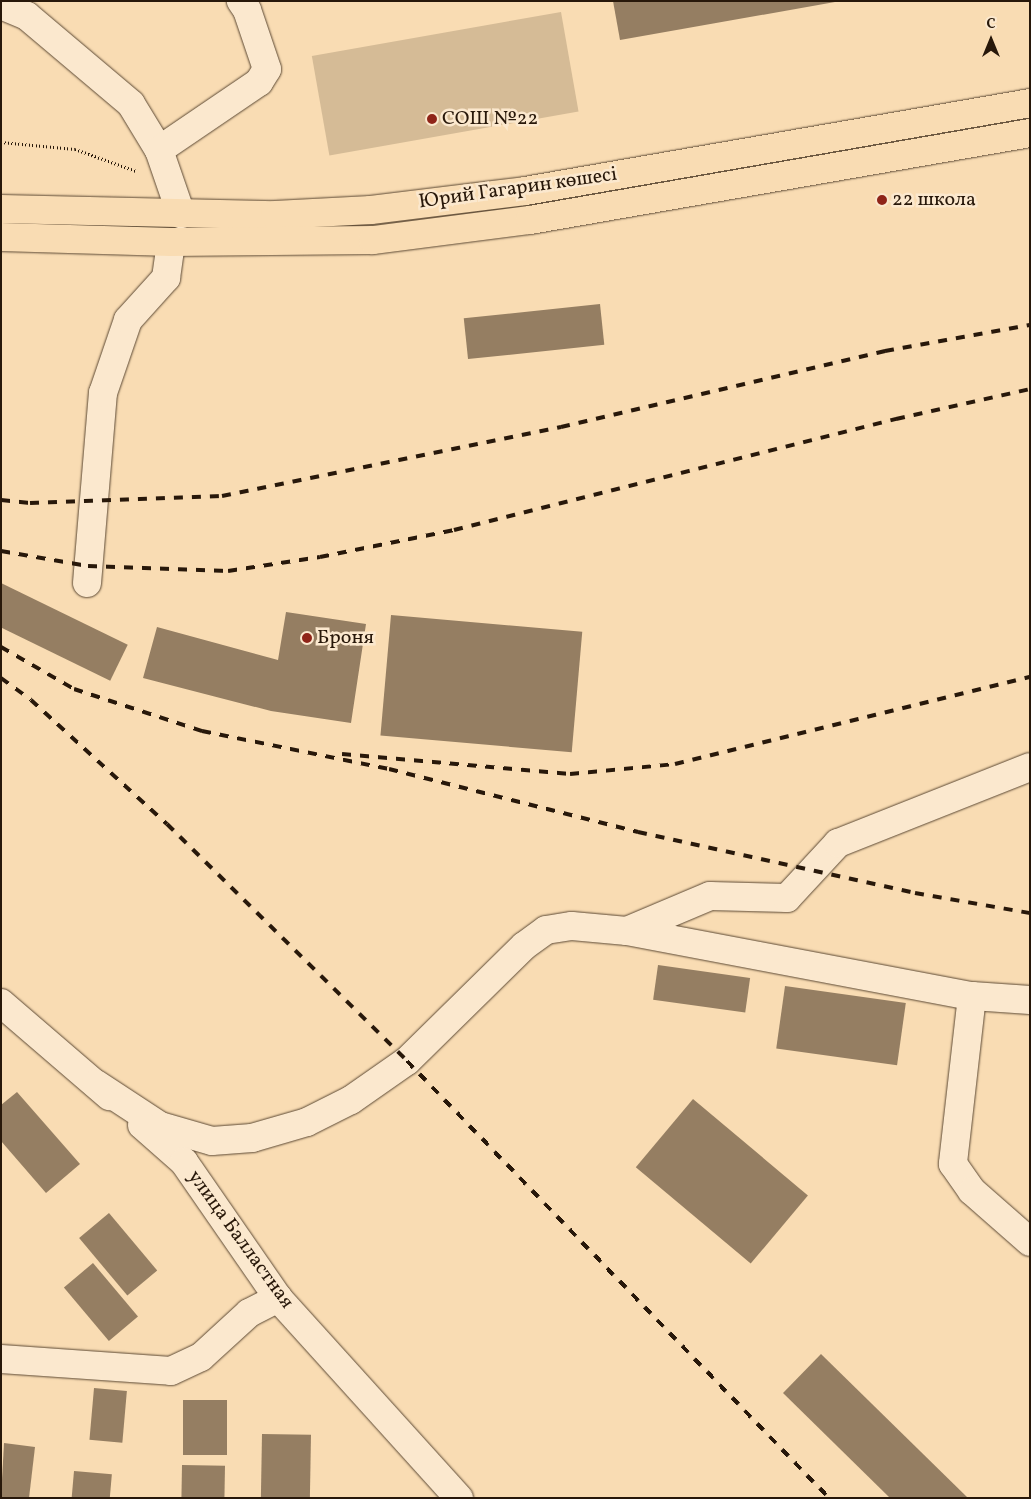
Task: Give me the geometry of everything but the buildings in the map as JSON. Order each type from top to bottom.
[{"type":"main road","name":"Юрий Гагарин көшесі","points":[[1,209],[275,215],[371,210],[525,191],[1030,103]]},
{"type":"main road","name":"Юрий Гагарин көшесі","points":[[1,238],[171,242],[373,240],[472,229],[1030,133]]},
{"type":"street","points":[[159,150],[259,82],[267,69],[250,4]]},
{"type":"street","points":[[1,5],[36,8],[131,104],[159,150],[173,185],[181,214]]},
{"type":"street","points":[[86,583],[103,393],[128,320],[166,278],[171,242]]},
{"type":"street","points":[[627,931],[710,896],[787,898],[838,843],[1030,767]]},
{"type":"street","points":[[96,1084],[160,1126],[212,1140],[261,1136],[307,1122],[388,1077],[524,946],[546,930],[572,926],[627,931],[972,996],[1030,1000]]},
{"type":"street","points":[[972,996],[954,1164],[972,1191],[1030,1242]]},
{"type":"street","name":"улица Балластная","points":[[1,1003],[184,1162],[278,1298],[459,1498]]},
{"type":"street","points":[[1,1360],[171,1372],[201,1358],[249,1313],[278,1298]]},
{"type":"path","points":[[1,142],[75,149],[173,185]]},
{"type":"shaded area","points":[[561,12],[579,111],[329,155],[312,56]]},
{"type":"railway","points":[[1,500],[30,503],[222,496],[561,427],[885,351],[1030,325]]},
{"type":"railway","points":[[1,551],[88,566],[228,571],[320,557],[454,530],[896,419],[1030,389]]},
{"type":"railway","points":[[1,647],[74,689],[202,731],[389,769],[638,832],[915,893],[1030,913]]},
{"type":"railway","points":[[342,754],[570,774],[675,764],[1030,677]]},
{"type":"railway","points":[[1,678],[31,700],[167,824],[407,1061],[829,1498]]},
{"type":"place","name":"СОШ №22","points":[[432,119]]},
{"type":"place","name":"22 школа","points":[[882,200]]},
{"type":"place","name":"Броня","points":[[307,638]]}]
